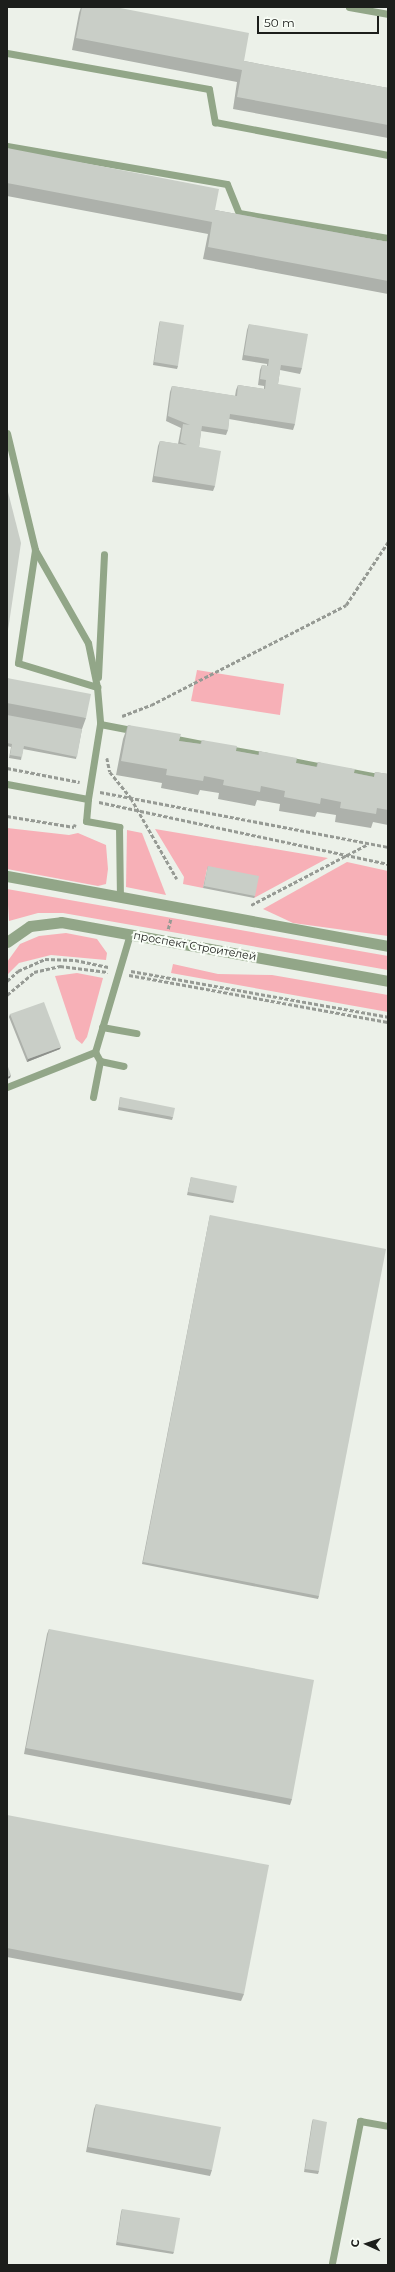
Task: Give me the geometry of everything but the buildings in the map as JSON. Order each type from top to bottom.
[{"type":"street","points":[[7,876],[120,898],[388,946]]},
{"type":"street","name":"проспект Строителей","points":[[7,942],[30,926],[61,922],[388,981]]},
{"type":"lane","points":[[349,7],[388,14]]},
{"type":"lane","points":[[7,53],[209,89],[215,122],[388,155]]},
{"type":"lane","points":[[7,146],[227,184],[239,213],[388,238]]},
{"type":"lane","points":[[7,433],[35,550],[88,643],[98,687]]},
{"type":"lane","points":[[35,550],[18,663],[98,687]]},
{"type":"lane","points":[[104,554],[98,687],[100,724],[86,821],[119,827],[120,898]]},
{"type":"lane","points":[[100,724],[147,733]]},
{"type":"lane","points":[[163,736],[334,769]]},
{"type":"lane","points":[[341,770],[388,779]]},
{"type":"lane","points":[[7,784],[88,799]]},
{"type":"lane","points":[[93,1097],[100,1061],[95,1052],[130,934]]},
{"type":"lane","points":[[102,1027],[136,1033]]},
{"type":"lane","points":[[7,1087],[95,1052]]},
{"type":"lane","points":[[100,1061],[124,1066]]},
{"type":"lane","points":[[332,2263],[360,2121],[388,2126]]},
{"type":"path","points":[[100,724],[151,705],[346,605],[388,542]]},
{"type":"path","points":[[106,752],[110,772],[132,798],[177,879]]},
{"type":"path","points":[[7,768],[91,784],[101,793],[388,847]]},
{"type":"path","points":[[88,799],[388,864]]},
{"type":"path","points":[[7,816],[74,827],[77,820]]},
{"type":"path","points":[[246,904],[254,906],[368,843]]},
{"type":"path","points":[[168,931],[171,918]]},
{"type":"path","points":[[7,981],[18,970],[45,959],[75,960],[118,971],[388,1022]]},
{"type":"path","points":[[7,995],[34,972],[60,966],[118,971],[388,1017]]},
{"type":"shaded area","points":[[197,670],[284,684],[280,715],[191,701]]},
{"type":"shaded area","points":[[7,828],[69,835],[78,833],[106,845],[108,869],[106,884],[98,886],[7,869]]},
{"type":"shaded area","points":[[155,829],[328,858],[254,898],[207,869],[203,888],[183,884],[184,877]]},
{"type":"shaded area","points":[[127,830],[142,833],[166,895],[126,887]]},
{"type":"shaded area","points":[[347,862],[388,871],[388,936],[293,923],[263,909]]},
{"type":"shaded area","points":[[7,889],[388,956],[388,970],[63,913],[38,913],[9,921]]},
{"type":"shaded area","points":[[66,933],[97,939],[107,953],[106,960],[51,955],[19,963],[7,975],[7,962],[20,944],[39,936]]},
{"type":"shaded area","points":[[173,964],[218,974],[272,975],[388,995],[388,1012],[171,973]]},
{"type":"shaded area","points":[[77,973],[103,978],[87,1037],[82,1044],[76,1039],[55,976]]}]
